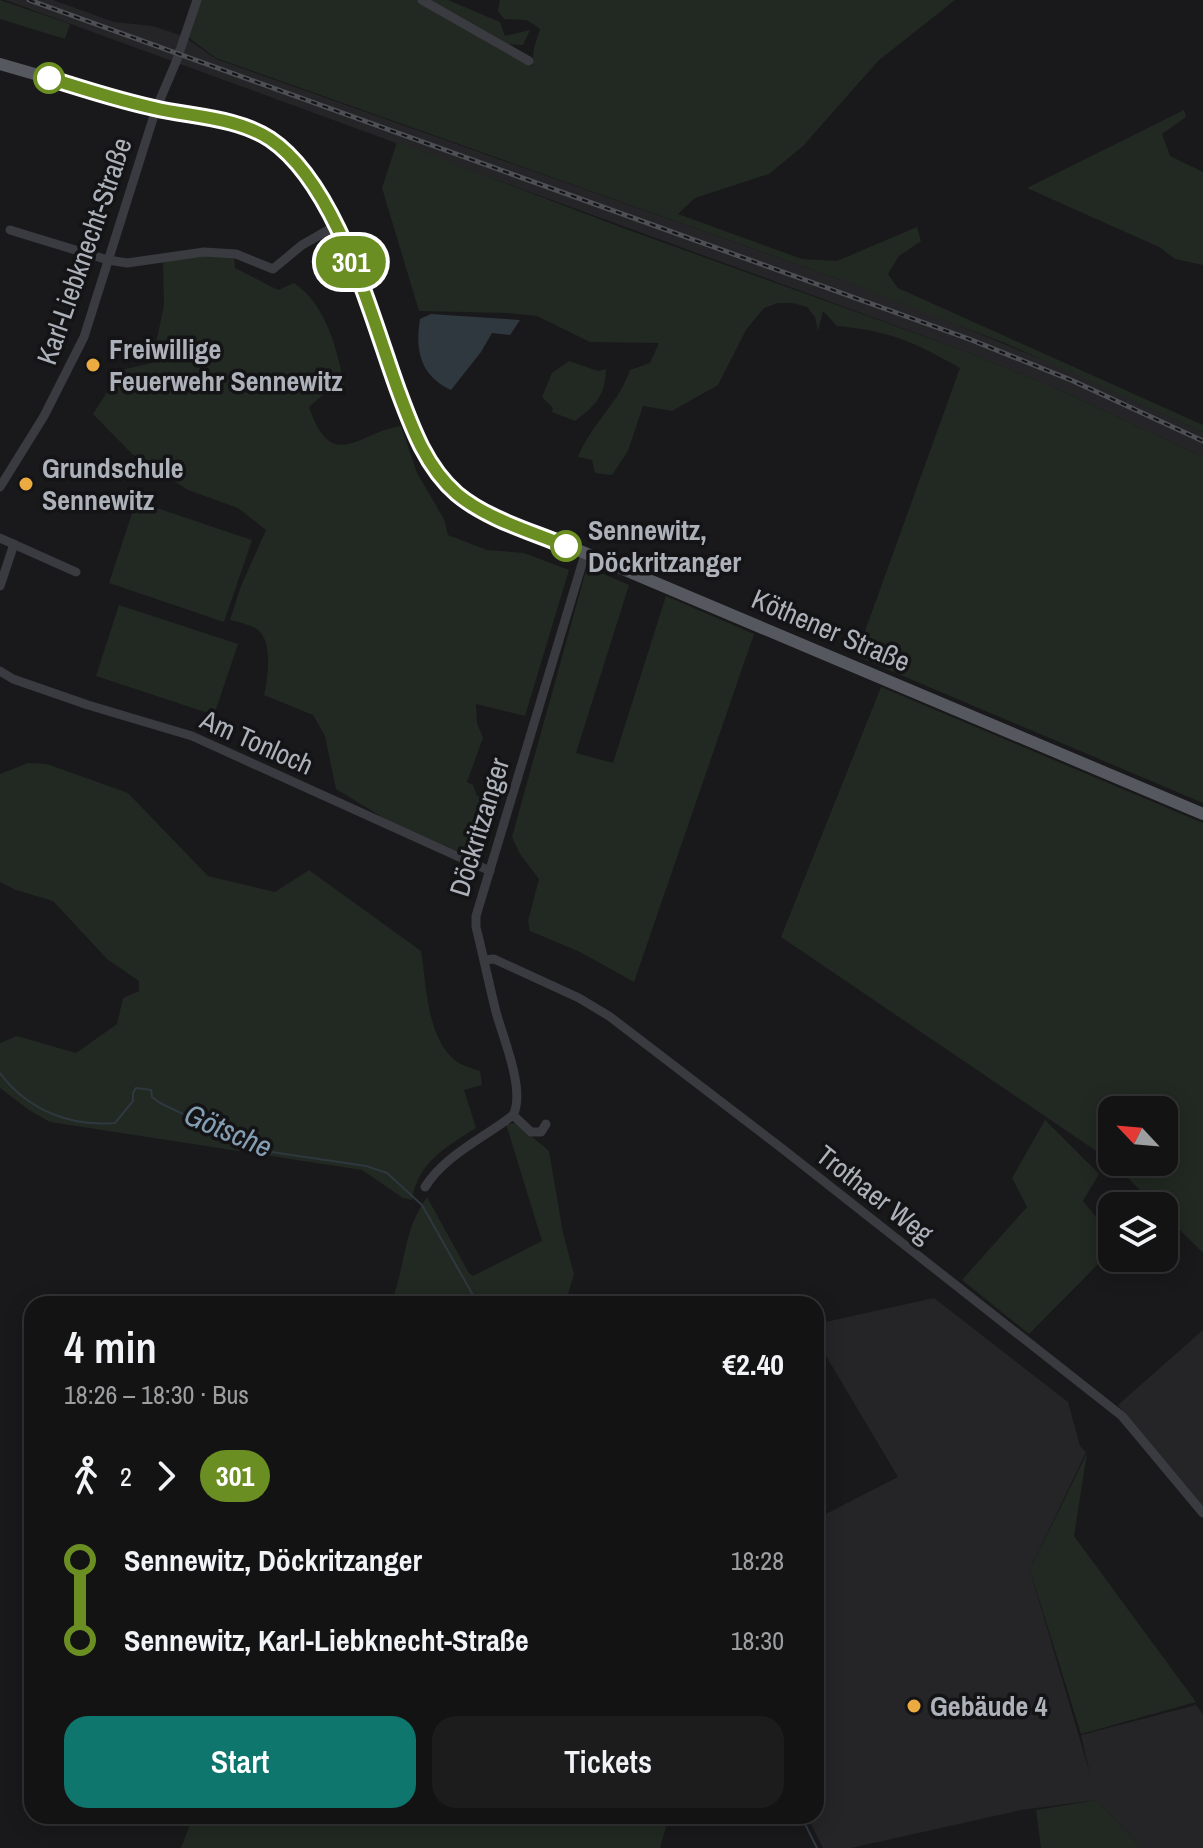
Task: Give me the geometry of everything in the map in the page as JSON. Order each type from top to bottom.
[{"type":"main road","name":"Köthener Straße","points":[[0,64],[156,109],[246,127],[274,142],[314,185],[337,225],[409,420],[436,471],[476,507],[1203,814]]},
{"type":"street","name":"Karl-Liebknecht-Straße","points":[[0,487],[44,416],[84,337],[156,109],[197,0]]},
{"type":"street","points":[[422,0],[529,61]]},
{"type":"street","points":[[10,230],[127,263],[204,252],[236,254],[273,269],[302,245],[337,225]]},
{"type":"street","points":[[0,538],[76,572]]},
{"type":"street","points":[[0,586],[14,544]]},
{"type":"street","name":"Döckritzanger","points":[[513,1115],[517,1108],[514,1075],[476,927],[476,916],[585,554]]},
{"type":"street","name":"Am Tonloch","points":[[0,671],[13,679],[88,705],[192,736],[490,871]]},
{"type":"street","name":"Trothaer Weg","points":[[485,960],[494,959],[593,1006],[784,1150],[1122,1416],[1203,1513]]},
{"type":"street","points":[[425,1187],[449,1160],[513,1115],[531,1132],[541,1132],[546,1124]]},
{"type":"shaded area","points":[[0,0],[70,24],[65,39],[0,19]]},
{"type":"shaded area","points":[[5,0],[53,0],[114,22],[153,26],[183,36],[216,59],[936,316],[1060,367],[1203,432],[1203,457],[1051,386],[962,350]]},
{"type":"shaded area","points":[[201,0],[418,0],[532,66],[540,29],[527,20],[504,19],[498,11],[500,0],[955,0],[878,61],[803,146],[769,174],[695,198],[678,214],[802,259],[837,261],[917,227],[921,241],[899,256],[888,274],[898,288],[1203,425],[1203,432],[1007,344],[833,277],[216,58],[189,38]]},
{"type":"shaded area","points":[[427,0],[448,0],[500,22],[505,36],[530,30],[523,45],[505,44]]},
{"type":"shaded area","points":[[1184,110],[1186,117],[1162,134],[1170,156],[1203,172],[1203,265],[1175,259],[1159,247],[1027,188]]},
{"type":"shaded area","points":[[397,142],[623,228],[962,350],[1051,386],[1203,457],[1203,803],[856,656],[960,368],[902,339],[837,326],[823,311],[818,331],[815,317],[807,307],[778,303],[764,308],[746,330],[718,385],[672,411],[643,406],[628,451],[612,475],[595,473],[592,460],[578,457],[630,370],[650,363],[659,343],[590,342],[537,316],[419,311],[382,188]]},
{"type":"shaded area","points":[[201,255],[234,256],[235,268],[278,290],[294,283],[315,303],[334,344],[345,388],[326,392],[309,407],[327,439],[337,444],[347,444],[401,426],[417,473],[444,519],[448,535],[487,550],[524,553],[569,570],[525,716],[476,704],[477,723],[483,738],[467,782],[473,785],[477,796],[499,802],[478,860],[387,820],[336,789],[325,736],[313,715],[264,695],[268,658],[265,640],[255,628],[230,620],[241,586],[266,530],[238,508],[188,490],[132,454],[93,414],[121,370],[156,362],[155,348],[164,305],[163,261]]},
{"type":"shaded area","points":[[431,314],[520,320],[510,335],[492,333],[451,390],[426,370],[419,351],[420,319]]},
{"type":"shaded area","points":[[569,361],[598,371],[606,369],[604,386],[598,399],[575,421],[552,412],[553,408],[542,397],[552,373]]},
{"type":"shaded area","points":[[136,501],[252,540],[224,622],[109,583]]},
{"type":"shaded area","points":[[587,567],[629,585],[576,753],[613,763],[666,596],[754,634],[634,982],[580,952],[530,931],[528,921],[539,879],[520,854],[512,837]]},
{"type":"shaded area","points":[[119,605],[238,644],[214,715],[96,676]]},
{"type":"shaded area","points":[[881,687],[1203,823],[1203,1253],[1178,1228],[1178,1192],[1142,1192],[1126,1176],[1178,1176],[1178,1096],[1098,1096],[1098,1152],[781,937]]},
{"type":"shaded area","points":[[28,763],[47,764],[128,793],[208,876],[275,892],[309,870],[421,951],[433,1025],[439,1039],[456,1061],[480,1071],[482,1085],[464,1090],[476,1128],[444,1149],[427,1166],[420,1175],[412,1200],[403,1198],[362,1170],[50,1122],[0,1088],[0,1043],[17,1036],[76,1053],[117,1024],[123,998],[139,991],[139,981],[107,959],[53,901],[0,882],[0,774]]},
{"type":"shaded area","points":[[1045,1120],[1098,1173],[1083,1201],[1098,1220],[1098,1264],[1029,1334],[962,1280],[1027,1207],[1012,1178]]},
{"type":"shaded area","points":[[516,1123],[549,1151],[563,1233],[574,1274],[567,1296],[393,1296],[408,1237],[427,1197],[473,1276],[542,1241],[506,1124]]},
{"type":"shaded area","points":[[934,1298],[1068,1402],[1080,1446],[1086,1452],[1030,1570],[1090,1774],[1081,1735],[1196,1705],[1203,1714],[1203,1848],[1141,1848],[1097,1800],[1021,1810],[851,1848],[823,1848],[811,1824],[824,1824],[824,1515],[898,1477],[824,1352],[824,1322]]},
{"type":"shaded area","points":[[1203,1330],[1203,1506],[1118,1405]]},
{"type":"shaded area","points":[[1087,1453],[1074,1536],[1196,1702],[1081,1734],[1030,1570]]},
{"type":"shaded area","points":[[1097,1800],[1141,1848],[1041,1848],[1036,1810]]},
{"type":"shaded area","points":[[190,1824],[667,1824],[660,1848],[181,1848]]},
{"type":"waterway","name":"Götsche","points":[[0,1073],[36,1106],[81,1122],[115,1123],[133,1101],[136,1088],[151,1090],[152,1097],[160,1103],[258,1150],[366,1166],[387,1173],[422,1205],[473,1296]]},
{"type":"waterway","name":"Götsche","points":[[805,1824],[817,1848]]},
{"type":"railway","points":[[29,0],[969,339],[1071,380],[1203,441]]},
{"type":"bus line","name":"301","points":[[49,78],[156,109],[246,127],[260,133],[284,151],[314,185],[337,225],[419,445],[436,471],[476,507],[566,546]]},
{"type":"place","name":"Freiwillige Feuerwehr Sennewitz","points":[[93,365]]},
{"type":"place","name":"Grundschule Sennewitz","points":[[26,484]]},
{"type":"place","name":"Sennewitz, Döckritzanger","points":[[566,546]]},
{"type":"place","name":"Gebäude 4","points":[[914,1706]]}]
